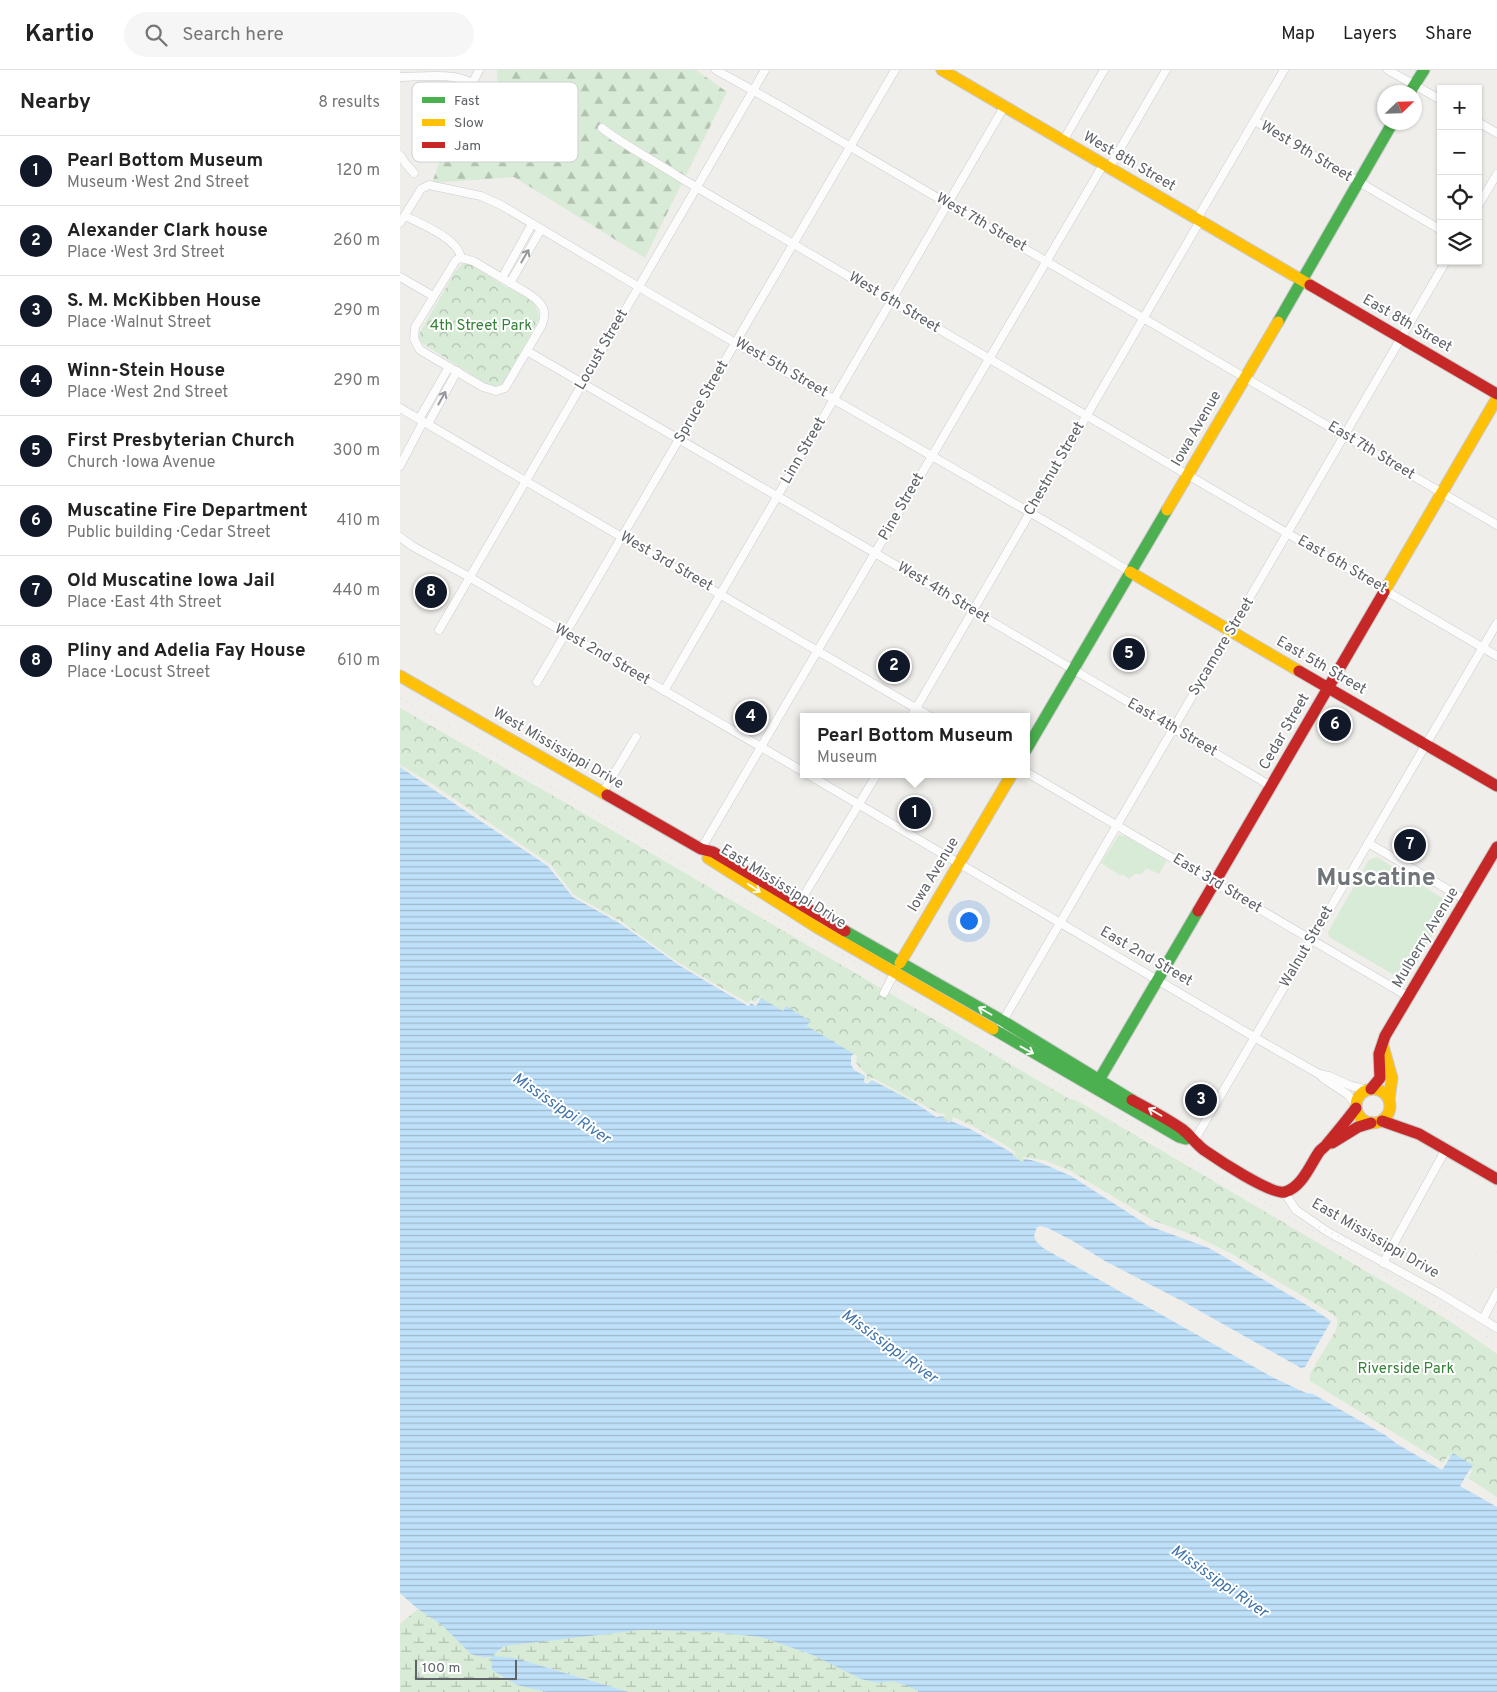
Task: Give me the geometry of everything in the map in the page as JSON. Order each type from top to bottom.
[{"type":"main road","points":[[1415,85],[1424,70]]},
{"type":"main road","name":"West 8th Street","points":[[945,71],[1302,280]]},
{"type":"main road","name":"Iowa Avenue","points":[[1030,743],[1330,233],[1388,130]]},
{"type":"main road","name":"East 8th Street","points":[[1302,280],[1497,394]]},
{"type":"main road","name":"Cedar Street","points":[[1098,1080],[1497,398]]},
{"type":"main road","name":"East 5th Street","points":[[1130,572],[1497,786]]},
{"type":"main road","name":"West Mississippi Drive","points":[[400,676],[701,849]]},
{"type":"main road","name":"Iowa Avenue","points":[[897,968],[1010,778]]},
{"type":"main road","name":"Mulberry Avenue","points":[[1369,1089],[1380,1078],[1379,1054],[1385,1036],[1497,847]]},
{"type":"main road","name":"East Mississippi Drive","points":[[701,849],[714,852],[797,908],[897,968],[996,1032],[1179,1137],[1194,1141]]},
{"type":"main road","name":"East Mississippi Drive","points":[[897,968],[1003,1021],[1127,1098],[1147,1107],[1176,1125],[1194,1141],[1260,1184],[1275,1192],[1284,1192]]},
{"type":"main road","points":[[1327,1144],[1336,1142],[1358,1127],[1376,1122],[1389,1114],[1392,1078],[1382,1044]]},
{"type":"main road","points":[[1284,1192],[1300,1182],[1320,1150],[1345,1123],[1360,1096],[1369,1089],[1384,1092],[1398,1115],[1419,1134],[1497,1179]]},
{"type":"main road","points":[[1356,1106],[1362,1119],[1419,1134]]},
{"type":"street","points":[[473,82],[479,70]]},
{"type":"street","name":"West 7th Street","points":[[716,70],[1245,377]]},
{"type":"street","name":"Locust Street","points":[[439,630],[765,70]]},
{"type":"street","name":"Spruce Street","points":[[537,682],[623,538],[895,70]]},
{"type":"street","points":[[1063,141],[1104,70]]},
{"type":"street","name":"Pine Street","points":[[701,849],[1046,262],[1166,70]]},
{"type":"street","name":"Chestnut Street","points":[[913,713],[1143,319],[1284,70]]},
{"type":"street","points":[[1388,70],[1407,85]]},
{"type":"street","points":[[400,76],[454,77],[466,79],[470,82]]},
{"type":"street","points":[[1422,93],[1437,98]]},
{"type":"street","name":"Linn Street","points":[[664,691],[1004,107]]},
{"type":"street","name":"West 9th Street","points":[[1254,121],[1437,228]]},
{"type":"street","points":[[1482,124],[1497,133]]},
{"type":"street","name":"West 6th Street","points":[[602,128],[617,140],[649,157],[697,188],[1188,475]]},
{"type":"street","points":[[400,155],[414,173]]},
{"type":"street","points":[[1482,199],[1497,174]]},
{"type":"street","name":"West 5th Street","points":[[405,216],[421,189],[432,185],[481,196],[501,205],[1130,572]]},
{"type":"street","points":[[400,223],[405,216],[454,243],[461,253],[461,258]]},
{"type":"street","points":[[502,278],[532,224]]},
{"type":"street","points":[[510,283],[541,229]]},
{"type":"street","points":[[461,258],[473,261],[502,278],[538,301],[545,310],[544,319],[527,351],[505,388],[501,390],[491,390],[449,367],[420,350],[415,342],[415,327],[456,260],[461,258]]},
{"type":"street","name":"Sycamore Street","points":[[996,1032],[1444,265]]},
{"type":"street","points":[[400,277],[433,296]]},
{"type":"street","name":"West 4th Street","points":[[527,351],[1074,670]]},
{"type":"street","points":[[400,466],[449,367]]},
{"type":"street","points":[[423,422],[457,371]]},
{"type":"street","name":"East 7th Street","points":[[1245,377],[1497,525]]},
{"type":"street","name":"West 3rd Street","points":[[400,408],[924,713]]},
{"type":"street","name":"East 6th Street","points":[[1188,475],[1497,656]]},
{"type":"street","name":"West 2nd Street","points":[[400,537],[412,546],[800,770]]},
{"type":"street","name":"Walnut Street","points":[[1194,1141],[1497,623]]},
{"type":"street","name":"East 4th Street","points":[[1074,670],[1270,786]]},
{"type":"street","points":[[603,792],[636,738]]},
{"type":"street","name":"East 3rd Street","points":[[1030,774],[1408,997]]},
{"type":"street","points":[[814,778],[960,864]]},
{"type":"street","points":[[797,908],[875,778]]},
{"type":"street","points":[[1368,843],[1466,900]]},
{"type":"street","name":"East 2nd Street","points":[[960,864],[1254,1038],[1319,1074],[1347,1094],[1356,1106]]},
{"type":"street","name":"Iowa Avenue","points":[[884,993],[897,968]]},
{"type":"street","name":"East 2nd Street","points":[[1319,1074],[1329,1076],[1351,1086],[1369,1089]]},
{"type":"street","points":[[1383,1263],[1446,1149]]},
{"type":"street","name":"East Mississippi Drive","points":[[1284,1192],[1296,1210],[1336,1236],[1440,1293],[1497,1328]]},
{"type":"street","points":[[1483,1319],[1497,1292]]},
{"type":"green space","points":[[497,70],[696,70],[727,92],[645,258],[514,177],[432,183],[439,162],[578,162],[578,82],[498,82]]},
{"type":"green space","name":"4th Street Park","points":[[463,263],[469,263],[506,287],[531,299],[537,309],[539,318],[536,325],[503,384],[491,387],[422,343],[419,337],[420,332],[455,272]]},
{"type":"green space","name":"Riverside Park","points":[[400,708],[1073,1101],[1074,1099],[1408,1296],[1451,1322],[1497,1354],[1497,1500],[1307,1382],[1151,1223],[1022,1162],[943,1119],[867,1084],[825,1037],[807,1026],[810,1021],[786,1007],[783,1012],[761,999],[756,1006],[749,1006],[573,897],[548,866],[400,767]]},
{"type":"green space","points":[[1119,835],[1125,836],[1167,860],[1159,874],[1146,868],[1142,874],[1135,874],[1129,879],[1101,863]]},
{"type":"green space","points":[[1377,857],[1447,901],[1449,906],[1408,978],[1401,979],[1329,937],[1328,932],[1369,860]]},
{"type":"green space","points":[[400,1580],[738,1612],[926,1692],[629,1692],[546,1667],[550,1692],[400,1692],[400,1624],[418,1609],[400,1593]]},
{"type":"water","name":"Mississippi River","points":[[400,767],[548,866],[573,897],[621,924],[679,965],[748,1006],[751,1003],[756,1006],[761,998],[783,1011],[786,1006],[810,1021],[807,1026],[854,1054],[853,1063],[865,1076],[864,1081],[867,1083],[872,1080],[944,1117],[943,1119],[949,1123],[951,1120],[972,1128],[1012,1153],[1014,1157],[1022,1162],[1025,1159],[1029,1159],[1067,1172],[1151,1223],[1197,1239],[1335,1321],[1308,1373],[1307,1382],[1444,1467],[1453,1453],[1473,1465],[1464,1479],[1497,1500],[1497,1692],[920,1692],[892,1681],[879,1683],[861,1679],[813,1655],[761,1637],[714,1632],[641,1630],[504,1646],[492,1656],[515,1658],[629,1692],[547,1692],[517,1685],[492,1670],[491,1657],[471,1654],[442,1625],[418,1609],[400,1593]]},
{"type":"pier","points":[[400,765],[434,785],[550,864],[574,895],[622,922],[680,964],[748,1003],[751,1000],[755,1002],[762,996],[756,1006],[751,1003],[749,1006],[714,986],[679,965],[621,924],[573,897],[548,866],[400,767]]},
{"type":"pier","points":[[853,1054],[857,1056],[856,1063],[867,1075],[866,1080],[868,1081],[870,1078],[873,1078],[938,1113],[945,1114],[944,1116],[936,1117],[908,1098],[872,1080],[867,1084],[864,1082],[865,1076],[854,1070],[851,1065]]},
{"type":"pier","points":[[953,1117],[973,1126],[1007,1146],[1016,1155],[970,1129],[951,1121]]},
{"type":"pier","points":[[1022,1158],[1044,1160],[1069,1170],[1152,1220],[1198,1237],[1232,1254],[1331,1313],[1338,1320],[1336,1330],[1310,1374],[1310,1381],[1443,1463],[1448,1456],[1450,1457],[1442,1470],[1313,1394],[1306,1393],[1272,1377],[1043,1248],[1034,1236],[1037,1227],[1041,1226],[1073,1241],[1105,1261],[1184,1302],[1301,1368],[1305,1367],[1331,1321],[1209,1248],[1149,1226],[1071,1176],[1039,1162]]},
{"type":"pier","points":[[1471,1468],[1472,1471],[1468,1478],[1497,1497],[1497,1507],[1460,1486]]},
{"type":"railway","points":[[400,698],[707,879],[890,981],[1371,1264],[1441,1306],[1497,1344]]},
{"type":"railway","points":[[1319,1227],[1352,1241],[1405,1253],[1468,1256],[1497,1252]]},
{"type":"traffic: fast","points":[[1414,85],[1424,70]]},
{"type":"traffic: fast","points":[[1278,322],[1388,130]]},
{"type":"traffic: fast","points":[[1030,743],[1167,510]]},
{"type":"traffic: fast","points":[[1099,1080],[1198,911]]},
{"type":"traffic: fast","points":[[845,931],[1003,1021],[1132,1100]]},
{"type":"traffic: fast","points":[[993,1029],[1179,1137],[1186,1139]]},
{"type":"traffic: slow","points":[[942,70],[1310,285]]},
{"type":"traffic: slow","points":[[1167,510],[1278,322]]},
{"type":"traffic: slow","points":[[1384,592],[1497,398]]},
{"type":"traffic: slow","points":[[1130,572],[1299,671]]},
{"type":"traffic: slow","points":[[400,676],[607,795]]},
{"type":"traffic: slow","points":[[900,963],[1010,778]]},
{"type":"traffic: slow","points":[[708,858],[818,928],[993,1029]]},
{"type":"traffic: slow","points":[[1383,1046],[1392,1078],[1389,1100]]},
{"type":"traffic: slow","points":[[1373,1089],[1380,1090],[1385,1094],[1389,1099],[1390,1106],[1389,1113],[1385,1118],[1380,1122],[1373,1123],[1366,1122],[1361,1118],[1357,1113],[1356,1106],[1357,1099],[1361,1094],[1366,1090],[1373,1089]]},
{"type":"traffic: jam","points":[[1310,285],[1497,394]]},
{"type":"traffic: jam","points":[[1198,911],[1384,592]]},
{"type":"traffic: jam","points":[[1299,671],[1497,786]]},
{"type":"traffic: jam","points":[[607,795],[701,849],[713,852],[845,931]]},
{"type":"traffic: jam","points":[[1371,1089],[1380,1078],[1379,1054],[1385,1036],[1497,847]]},
{"type":"traffic: jam","points":[[1132,1100],[1182,1129],[1204,1150],[1232,1168],[1268,1188],[1285,1192],[1301,1181],[1319,1152],[1356,1108]]},
{"type":"traffic: jam","points":[[1382,1121],[1419,1134],[1497,1179]]},
{"type":"traffic: jam","points":[[1332,1143],[1358,1127],[1371,1123]]},
{"type":"place","name":"Pliny and Adelia Fay House","points":[[431,592]]},
{"type":"place","name":"First Presbyterian Church","points":[[1129,654]]},
{"type":"place","name":"Alexander Clark house","points":[[894,666]]},
{"type":"place","name":"Winn-Stein House","points":[[751,717]]},
{"type":"place","name":"Muscatine Fire Department","points":[[1335,725]]},
{"type":"place","name":"Pearl Bottom Museum","points":[[915,813]]},
{"type":"place","name":"Old Muscatine Iowa Jail","points":[[1410,845]]},
{"type":"place","name":"S. M. McKibben House","points":[[1201,1100]]},
{"type":"district","name":"Muscatine","points":[[1376,879]]}]
